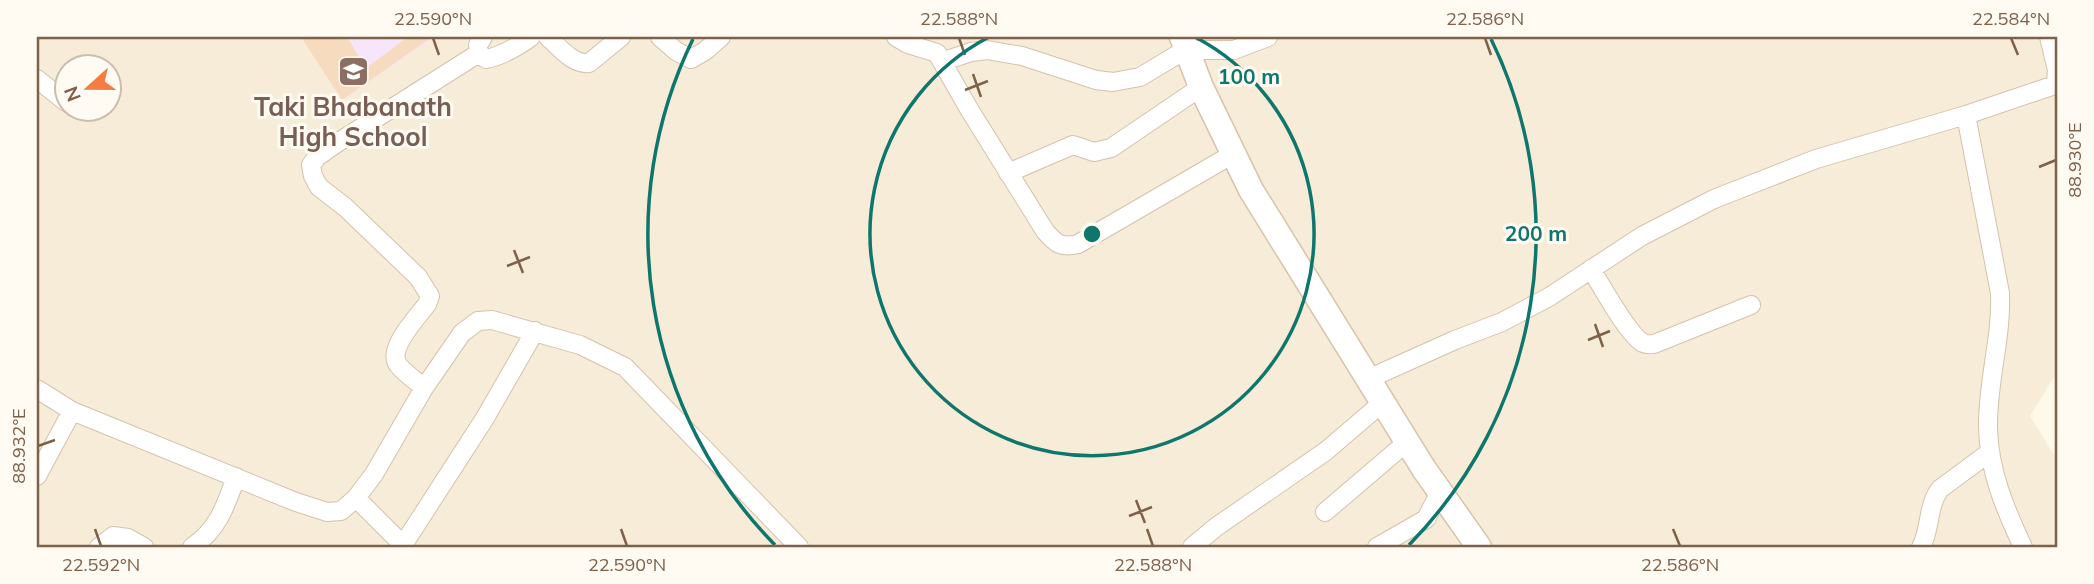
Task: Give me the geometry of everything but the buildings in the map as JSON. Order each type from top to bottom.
[{"type":"street","points":[[424,388],[397,365],[394,359],[395,349],[427,304],[430,296],[426,288],[418,277],[345,207],[319,187],[311,165],[317,157],[481,45],[486,59],[518,46],[531,37]]},
{"type":"street","points":[[548,37],[582,64],[597,58],[621,37]]},
{"type":"street","points":[[660,37],[676,51],[691,59],[721,37]]},
{"type":"street","points":[[896,37],[908,44],[937,53],[944,61],[968,108],[1045,231],[1056,244],[1067,247],[1078,244],[1233,154]]},
{"type":"street","points":[[944,61],[987,50],[1022,56],[1096,80],[1113,82],[1140,77],[1183,43],[1234,50],[1268,37]]},
{"type":"street","points":[[1368,379],[1502,322],[1549,297],[1642,236],[1714,199],[1816,159],[1966,115],[2052,86],[2056,82],[2057,71],[2049,37]]},
{"type":"street","points":[[1183,43],[1201,87],[1251,190],[1382,403],[1479,547]]},
{"type":"street","points":[[37,79],[52,91]]},
{"type":"street","points":[[1008,173],[1073,145],[1094,152],[1111,148],[1201,87]]},
{"type":"street","points":[[1966,115],[2000,293],[2001,319],[1988,425],[1990,452],[2005,508],[2023,547]]},
{"type":"street","points":[[1591,269],[1619,313],[1637,338],[1644,343],[1654,344],[1751,305]]},
{"type":"street","points":[[37,389],[72,411],[296,502],[327,512],[341,511],[356,498],[374,474],[424,388],[462,333],[478,321],[492,320],[580,345],[625,367],[799,547]]},
{"type":"street","points":[[356,498],[404,546],[485,418],[535,331]]},
{"type":"street","points":[[1192,547],[1216,527],[1326,451],[1382,403]]},
{"type":"street","points":[[37,476],[72,411]]},
{"type":"street","points":[[1325,512],[1407,442]]},
{"type":"street","points":[[1922,547],[1934,498],[1940,489],[1990,452]]},
{"type":"street","points":[[192,547],[207,537],[216,525],[236,477]]},
{"type":"street","points":[[1377,547],[1426,519],[1440,492]]},
{"type":"street","points":[[99,547],[113,536],[128,538],[144,547]]},
{"type":"shaded area","points":[[37,37],[2057,37],[2057,372],[2030,416],[2057,460],[2057,547],[37,547]]},
{"type":"shaded area","name":"Taki Bhabanath High School","points":[[301,37],[435,37],[342,100]]},
{"type":"place","name":"Taki Bhabanath High School","points":[[353,71]]}]
